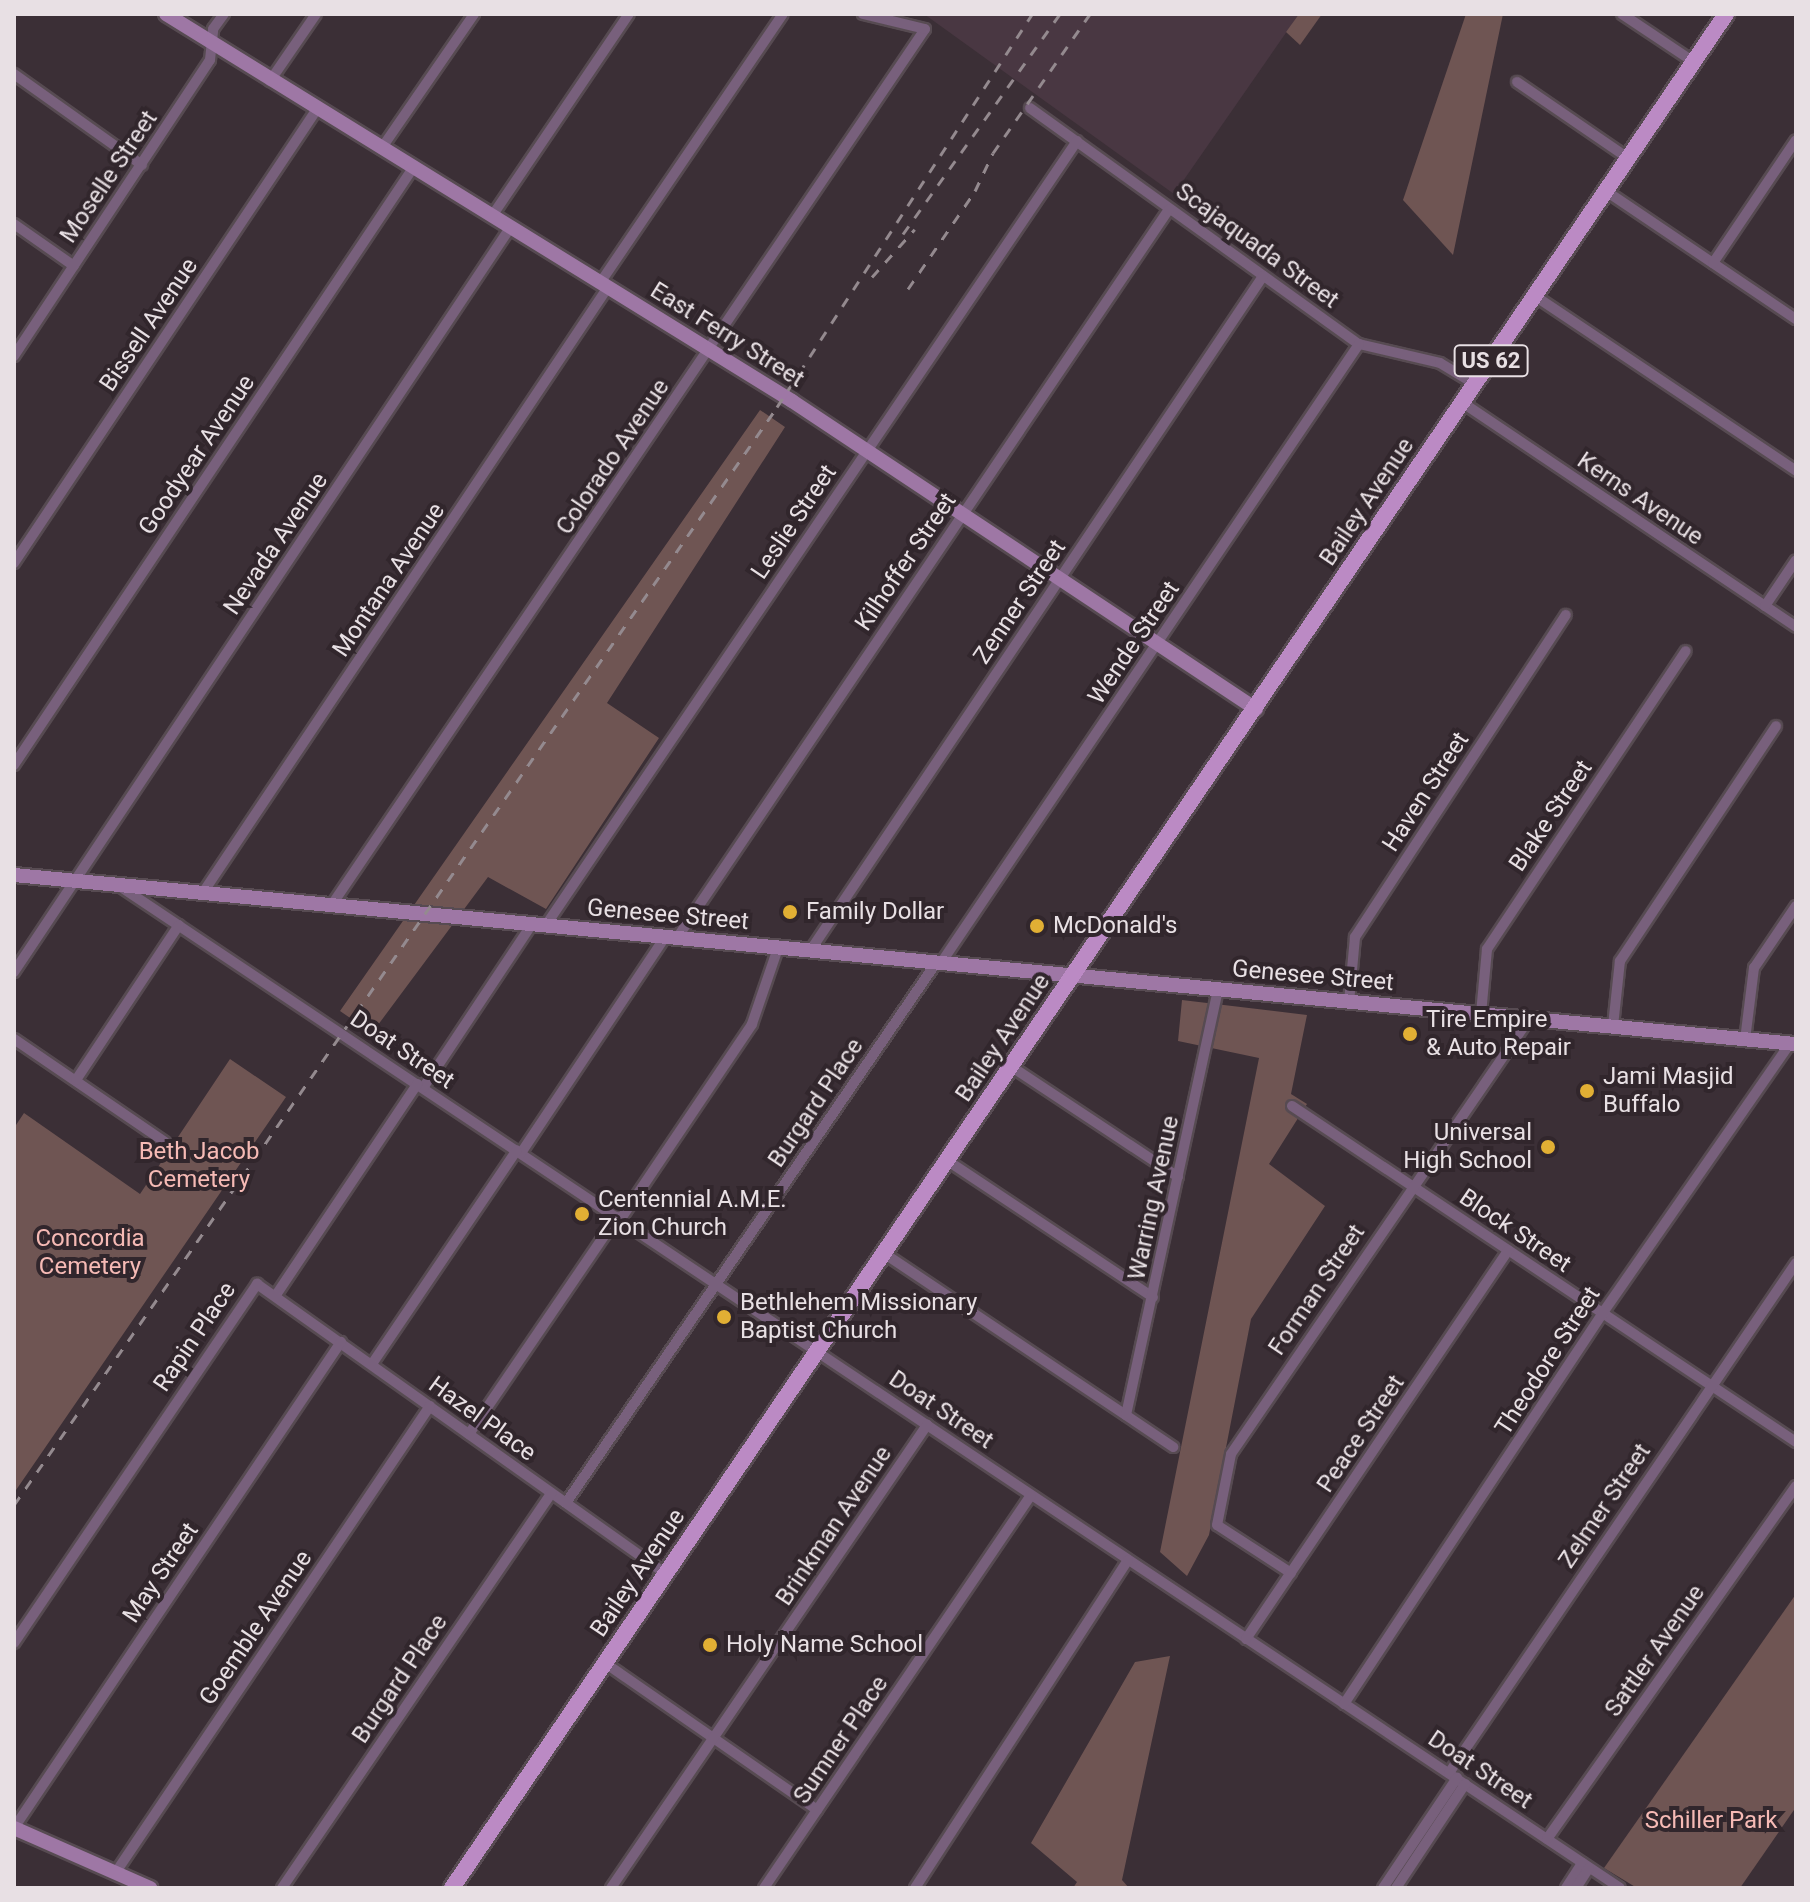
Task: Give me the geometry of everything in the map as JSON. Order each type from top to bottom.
[{"type":"main road","name":"East Ferry Street","points":[[166,14],[270,81],[711,350],[1256,709]]},
{"type":"main road","name":"Bailey Avenue","points":[[452,1888],[1726,14]]},
{"type":"main road","name":"Genesee Street","points":[[14,875],[1793,1044]]},
{"type":"main road","points":[[14,1828],[141,1886]]},
{"type":"street","name":"Moselle Street","points":[[14,356],[210,60],[211,44],[224,14]]},
{"type":"street","points":[[270,81],[316,14]]},
{"type":"street","points":[[381,149],[474,14]]},
{"type":"street","points":[[492,216],[629,14]]},
{"type":"street","name":"Montana Avenue","points":[[202,894],[783,14]]},
{"type":"street","name":"Colorado Avenue","points":[[331,906],[711,350],[925,29],[863,14]]},
{"type":"street","points":[[1622,14],[1694,62]]},
{"type":"street","points":[[14,74],[142,165]]},
{"type":"street","points":[[1517,82],[1628,158]]},
{"type":"street","name":"Scajaquada Street","points":[[1030,108],[1359,344],[1440,363],[1475,384]]},
{"type":"street","name":"Bissell Avenue","points":[[14,563],[317,109]]},
{"type":"street","points":[[1713,263],[1796,140]]},
{"type":"street","name":"Leslie Street","points":[[539,925],[1077,141]]},
{"type":"street","name":"Goodyear Avenue","points":[[14,765],[413,168]]},
{"type":"street","points":[[1606,191],[1796,319]]},
{"type":"street","name":"Kilhoffer Street","points":[[671,937],[1169,209]]},
{"type":"street","points":[[14,224],[74,266]]},
{"type":"street","name":"Nevada Avenue","points":[[14,972],[510,228]]},
{"type":"street","name":"Zenner Street","points":[[810,951],[1263,276]]},
{"type":"street","points":[[1535,296],[1796,471]]},
{"type":"street","name":"Wende Street","points":[[938,963],[1359,344]]},
{"type":"street","name":"Kerns Avenue","points":[[1463,403],[1796,627]]},
{"type":"street","points":[[1765,606],[1796,560]]},
{"type":"street","name":"Haven Street","points":[[1349,1002],[1355,937],[1566,615]]},
{"type":"street","name":"Blake Street","points":[[1481,1014],[1487,949],[1686,651]]},
{"type":"street","points":[[1613,1026],[1620,961],[1776,726]]},
{"type":"street","name":"Doat Street","points":[[120,886],[1620,1888]]},
{"type":"street","points":[[1745,1040],[1754,968],[1796,906]]},
{"type":"street","points":[[76,1080],[179,925]]},
{"type":"street","name":"Rapin Place","points":[[14,1643],[249,1289],[260,1285],[276,1295],[420,1086],[539,925]]},
{"type":"street","points":[[372,1364],[671,937]]},
{"type":"street","points":[[469,1434],[752,1024],[778,948]]},
{"type":"street","name":"Burgard Place","points":[[566,1503],[938,963]]},
{"type":"street","name":"Warring Avenue","points":[[1126,1415],[1218,989]]},
{"type":"street","name":"Forman Street","points":[[1291,1573],[1217,1525],[1231,1454],[1411,1185],[1529,1019]]},
{"type":"street","points":[[14,1039],[165,1142]]},
{"type":"street","name":"Theodore Street","points":[[1344,1704],[1602,1314],[1793,1044]]},
{"type":"street","points":[[1012,1067],[1178,1177]]},
{"type":"street","name":"Block Street","points":[[1292,1106],[1796,1442]]},
{"type":"street","points":[[948,1161],[1153,1297]]},
{"type":"street","name":"Peace Street","points":[[1246,1639],[1508,1250]]},
{"type":"street","points":[[885,1254],[1173,1447]]},
{"type":"street","name":"Zelmer Street","points":[[1457,1778],[1711,1386],[1796,1263]]},
{"type":"street","name":"Hazel Place","points":[[276,1295],[666,1574]]},
{"type":"street","name":"May Street","points":[[14,1828],[341,1342]]},
{"type":"street","name":"Goemble Avenue","points":[[116,1872],[430,1406]]},
{"type":"street","name":"Brinkman Avenue","points":[[611,1888],[927,1425]]},
{"type":"street","name":"Sattler Avenue","points":[[1547,1839],[1796,1486]]},
{"type":"street","name":"Burgard Place","points":[[282,1888],[551,1493]]},
{"type":"street","name":"Sumner Place","points":[[764,1888],[1031,1495]]},
{"type":"street","points":[[915,1888],[1128,1560]]},
{"type":"street","points":[[605,1663],[817,1810]]},
{"type":"street","points":[[1383,1888],[1457,1778]]},
{"type":"street","points":[[1396,1888],[1457,1778]]},
{"type":"street","points":[[1566,1888],[1586,1866]]},
{"type":"street","points":[[1576,1888],[1586,1866]]},
{"type":"shaded area","points":[[924,14],[1299,14],[1174,194]]},
{"type":"green space","points":[[1299,14],[1322,14],[1300,45],[1286,32]]},
{"type":"green space","points":[[1466,14],[1503,14],[1453,255],[1403,200]]},
{"type":"green space","points":[[760,410],[785,427],[607,703],[659,738],[546,909],[488,877],[372,1033],[340,1011]]},
{"type":"green space","points":[[1182,1000],[1307,1015],[1291,1094],[1307,1104],[1269,1164],[1325,1206],[1251,1319],[1209,1535],[1187,1576],[1160,1552],[1259,1058],[1178,1041]]},
{"type":"green space","name":"Concordia Cemetery","points":[[230,1059],[286,1097],[14,1493],[14,1128],[24,1113],[140,1194]]},
{"type":"green space","name":"Schiller Park","points":[[1796,1594],[1796,1807],[1740,1888],[1637,1888],[1604,1868]]},
{"type":"green space","points":[[1170,1656],[1122,1880],[1129,1888],[1073,1888],[1077,1882],[1031,1843],[1135,1662]]},
{"type":"railway","points":[[14,1505],[777,407],[1032,14]]},
{"type":"railway","points":[[903,234],[1060,14]]},
{"type":"railway","points":[[908,289],[975,191],[993,153],[1090,14]]},
{"type":"railway","points":[[872,277],[915,229]]},
{"type":"place","name":"Family Dollar","points":[[790,912]]},
{"type":"place","name":"McDonald's","points":[[1037,926]]},
{"type":"place","name":"Tire Empire & Auto Repair","points":[[1410,1034]]},
{"type":"place","name":"Jami Masjid Buffalo","points":[[1587,1091]]},
{"type":"place","name":"Universal High School","points":[[1548,1147]]},
{"type":"place","name":"Centennial A.M.E. Zion Church","points":[[582,1214]]},
{"type":"place","name":"Bethlehem Missionary Baptist Church","points":[[724,1317]]},
{"type":"place","name":"Holy Name School","points":[[710,1645]]},
{"type":"park label","name":"Beth Jacob Cemetery","points":[[199,1166]]}]
